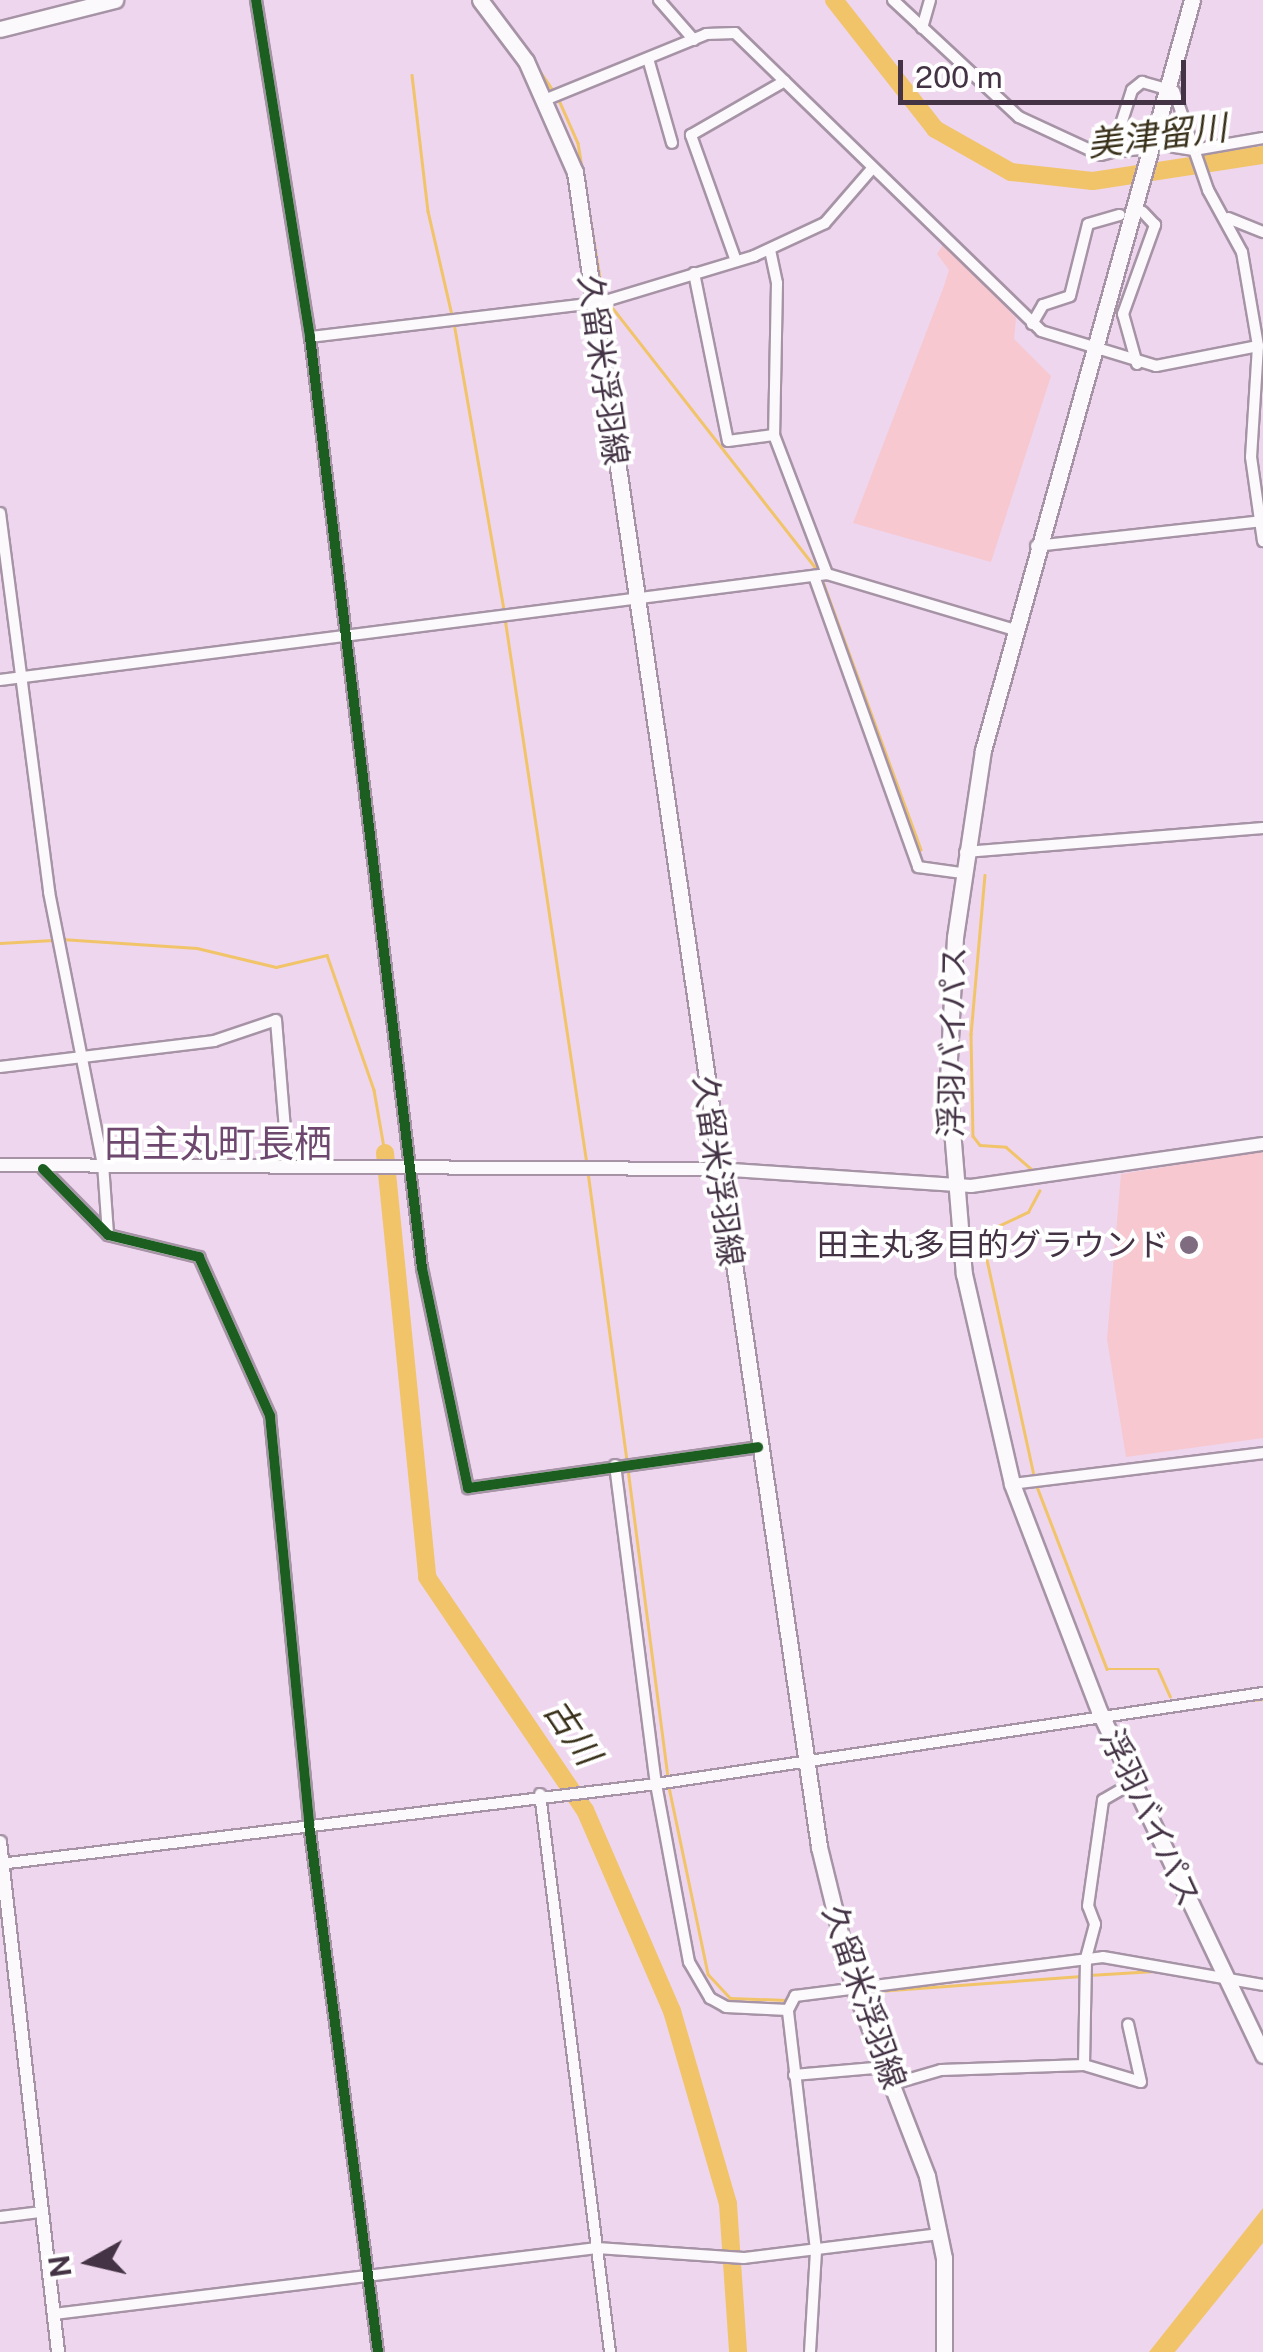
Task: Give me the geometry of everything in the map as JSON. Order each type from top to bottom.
[{"type":"main road","points":[[0,29],[115,0]]},
{"type":"main road","name":"久留米浮羽線","points":[[480,0],[552,97],[572,159],[601,300],[635,598],[806,1761],[853,1985],[894,2084],[939,2234],[944,2352]]},
{"type":"main road","name":"浮羽バイパス","points":[[1192,0],[1167,88],[1142,156],[1139,207],[1092,346],[1012,629],[964,851],[948,1081],[954,1185],[974,1330],[1012,1484],[1100,1713],[1263,2055]]},
{"type":"street","points":[[256,0],[310,337],[422,1268],[468,1488],[758,1447]]},
{"type":"street","points":[[658,0],[694,40]]},
{"type":"street","points":[[893,0],[1018,117],[1101,155],[1112,152],[1142,156]]},
{"type":"street","points":[[922,28],[930,0]]},
{"type":"street","points":[[552,97],[648,62],[694,40],[735,33],[870,171],[907,194],[1032,324],[1136,364],[1258,346]]},
{"type":"street","points":[[648,62],[672,143]]},
{"type":"street","points":[[736,261],[691,134],[786,81]]},
{"type":"street","points":[[1112,152],[1132,90],[1142,82],[1167,88],[1178,96],[1208,190],[1228,218],[1258,346],[1250,457],[1263,541]]},
{"type":"street","points":[[1162,145],[1194,150],[1263,138]]},
{"type":"street","points":[[310,337],[601,300],[736,261],[770,250],[842,210],[870,171]]},
{"type":"street","points":[[1136,364],[1123,314],[1155,225],[1139,207]]},
{"type":"street","points":[[1032,324],[1043,306],[1070,296],[1088,224],[1120,216]]},
{"type":"street","points":[[1228,218],[1263,232]]},
{"type":"street","points":[[770,250],[777,284],[774,436],[918,867],[962,873]]},
{"type":"street","points":[[694,273],[728,441],[774,436]]},
{"type":"street","points":[[0,513],[49,892],[103,1164],[108,1235]]},
{"type":"street","points":[[1036,546],[1262,522]]},
{"type":"street","points":[[0,680],[821,575],[1012,629]]},
{"type":"street","points":[[964,851],[1263,828]]},
{"type":"street","points":[[0,1067],[214,1041],[281,1022],[281,1149],[288,1166]]},
{"type":"street","points":[[0,1165],[717,1169],[954,1185],[1040,1181],[1263,1144]]},
{"type":"street","points":[[44,1168],[108,1235],[199,1257],[270,1416],[309,1824],[378,2352]]},
{"type":"street","points":[[1012,1484],[1263,1453]]},
{"type":"street","points":[[616,1465],[656,1784],[677,1914],[698,1982],[726,2008],[788,2010]]},
{"type":"street","points":[[1,1863],[540,1794],[656,1784],[1100,1713],[1263,1693]]},
{"type":"street","points":[[1128,2024],[1141,2082],[1089,2072],[1084,2064],[1086,1958],[1103,1800],[1132,1783]]},
{"type":"street","points":[[540,1794],[610,2352]]},
{"type":"street","points":[[0,1842],[58,2352]]},
{"type":"street","points":[[810,2352],[816,2250],[788,2010],[795,1996],[853,1985],[1030,1971],[1086,1958],[1223,1974],[1263,1985]]},
{"type":"street","points":[[894,2084],[941,2070],[1084,2064]]},
{"type":"street","points":[[794,2076],[886,2067]]},
{"type":"street","points":[[0,2217],[42,2212]]},
{"type":"street","points":[[54,2314],[597,2248],[744,2258],[939,2234]]},
{"type":"shaded area","points":[[945,242],[1016,318],[1014,339],[1051,376],[991,562],[853,523],[944,286],[949,270],[937,254]]},
{"type":"shaded area","name":"田主丸多目的グラウンド","points":[[1263,1151],[1263,1438],[1126,1457],[1107,1339],[1121,1174]]},
{"type":"shaded area","points":[[1263,2208],[1263,2243],[1175,2352],[1149,2352]]},
{"type":"waterway","points":[[491,0],[555,93]]},
{"type":"waterway","name":"美津留川","points":[[834,0],[935,129],[1011,172],[1093,181],[1263,155]]},
{"type":"waterway","points":[[412,75],[428,211],[452,315]]},
{"type":"waterway","points":[[559,100],[578,143],[603,295]]},
{"type":"waterway","points":[[608,302],[818,571]]},
{"type":"waterway","points":[[454,323],[504,610]]},
{"type":"waterway","points":[[822,579],[921,849]]},
{"type":"waterway","points":[[505,618],[587,1164]]},
{"type":"waterway","points":[[985,875],[971,1034],[973,1136],[980,1145],[1006,1147],[1032,1170]]},
{"type":"waterway","points":[[61,939],[197,948],[276,967],[327,955],[374,1090],[385,1153]]},
{"type":"waterway","points":[[0,943],[53,940]]},
{"type":"waterway","name":"古川","points":[[385,1153],[427,1577],[585,1810],[672,2011],[728,2204],[738,2352]]},
{"type":"waterway","points":[[588,1172],[627,1461]]},
{"type":"waterway","points":[[1033,1473],[981,1234],[1028,1212],[1039,1191]]},
{"type":"waterway","points":[[628,1469],[668,1779]]},
{"type":"waterway","points":[[1036,1484],[1107,1669],[1158,1669],[1170,1696]]},
{"type":"waterway","points":[[1251,1700],[1263,1699]]},
{"type":"waterway","points":[[669,1787],[708,1974],[730,1998],[787,2000]]},
{"type":"waterway","points":[[1089,1975],[1155,1971]]},
{"type":"waterway","points":[[864,1992],[1081,1976]]},
{"type":"cycle path","points":[[256,0],[310,337],[422,1268],[468,1488],[758,1447]]},
{"type":"cycle path","points":[[43,1169],[108,1235],[199,1257],[270,1416],[309,1824],[378,2352]]},
{"type":"place","name":"田主丸多目的グラウンド","points":[[1189,1245]]},
{"type":"district","name":"田主丸町長栖","points":[[218,1144]]}]
